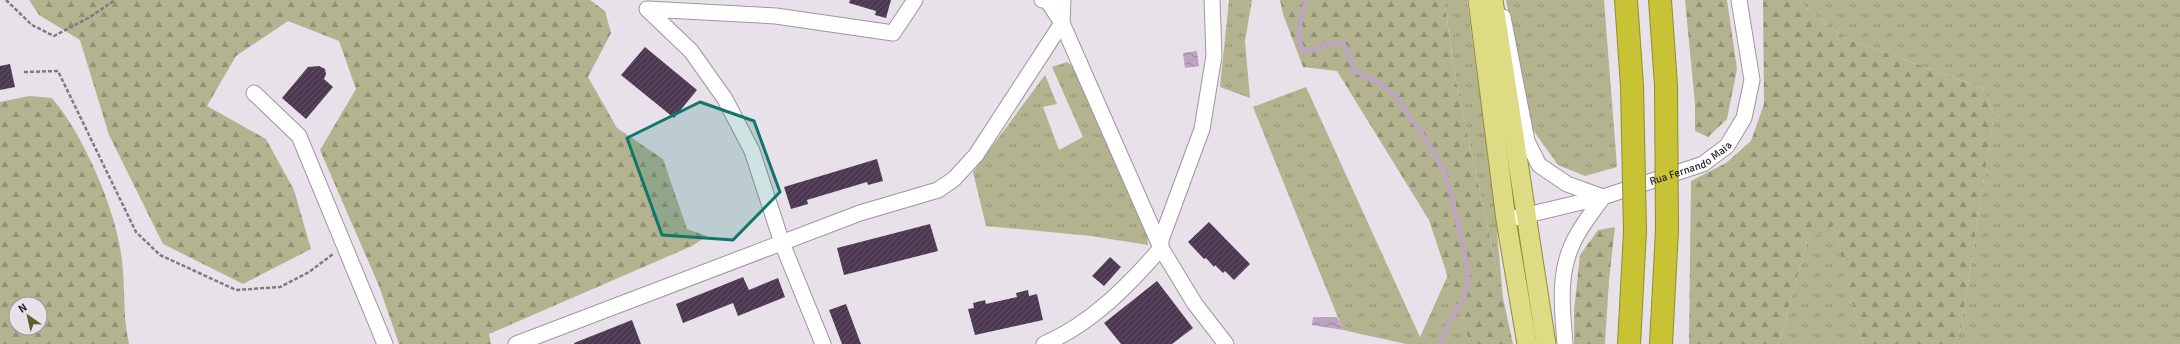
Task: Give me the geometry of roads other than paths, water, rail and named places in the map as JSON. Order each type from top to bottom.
[{"type":"highway","points":[[1626,0],[1632,86],[1635,231],[1629,344]]},
{"type":"highway","points":[[1660,0],[1666,85],[1668,230],[1662,344]]},
{"type":"main road","points":[[1478,0],[1506,220],[1527,344]]},
{"type":"main road","points":[[1493,0],[1546,344]]},
{"type":"street","points":[[823,344],[782,243],[752,151],[724,99],[691,51],[647,9],[776,16],[892,33],[915,0]]},
{"type":"street","points":[[1042,0],[1047,0],[1062,23],[1161,248],[1195,304],[1226,344]]},
{"type":"street","points":[[516,344],[860,213],[938,190],[954,179],[976,155],[1062,23],[1063,0]]},
{"type":"street","points":[[1044,344],[1063,336],[1089,318],[1117,295],[1161,248],[1161,240],[1202,129],[1214,56],[1212,0]]},
{"type":"street","points":[[1499,0],[1508,37],[1528,141],[1539,165],[1567,184],[1603,197],[1576,236],[1565,263],[1562,296],[1565,344]]},
{"type":"street","name":"Rua Fernando Maia","points":[[1506,220],[1603,197],[1703,164],[1727,146],[1744,118],[1752,80],[1739,0]]},
{"type":"street","points":[[254,93],[299,136],[386,344]]},
{"type":"water","points":[[1197,51],[1199,66],[1185,68],[1183,53]]},
{"type":"water","points":[[1313,317],[1337,317],[1343,330],[1312,325]]},
{"type":"waterway","points":[[1305,0],[1299,33],[1299,40],[1305,52],[1331,43],[1344,45],[1348,51],[1354,71],[1380,83],[1397,98],[1430,146],[1445,174],[1467,264],[1468,283],[1465,296],[1447,326],[1440,344]]}]
